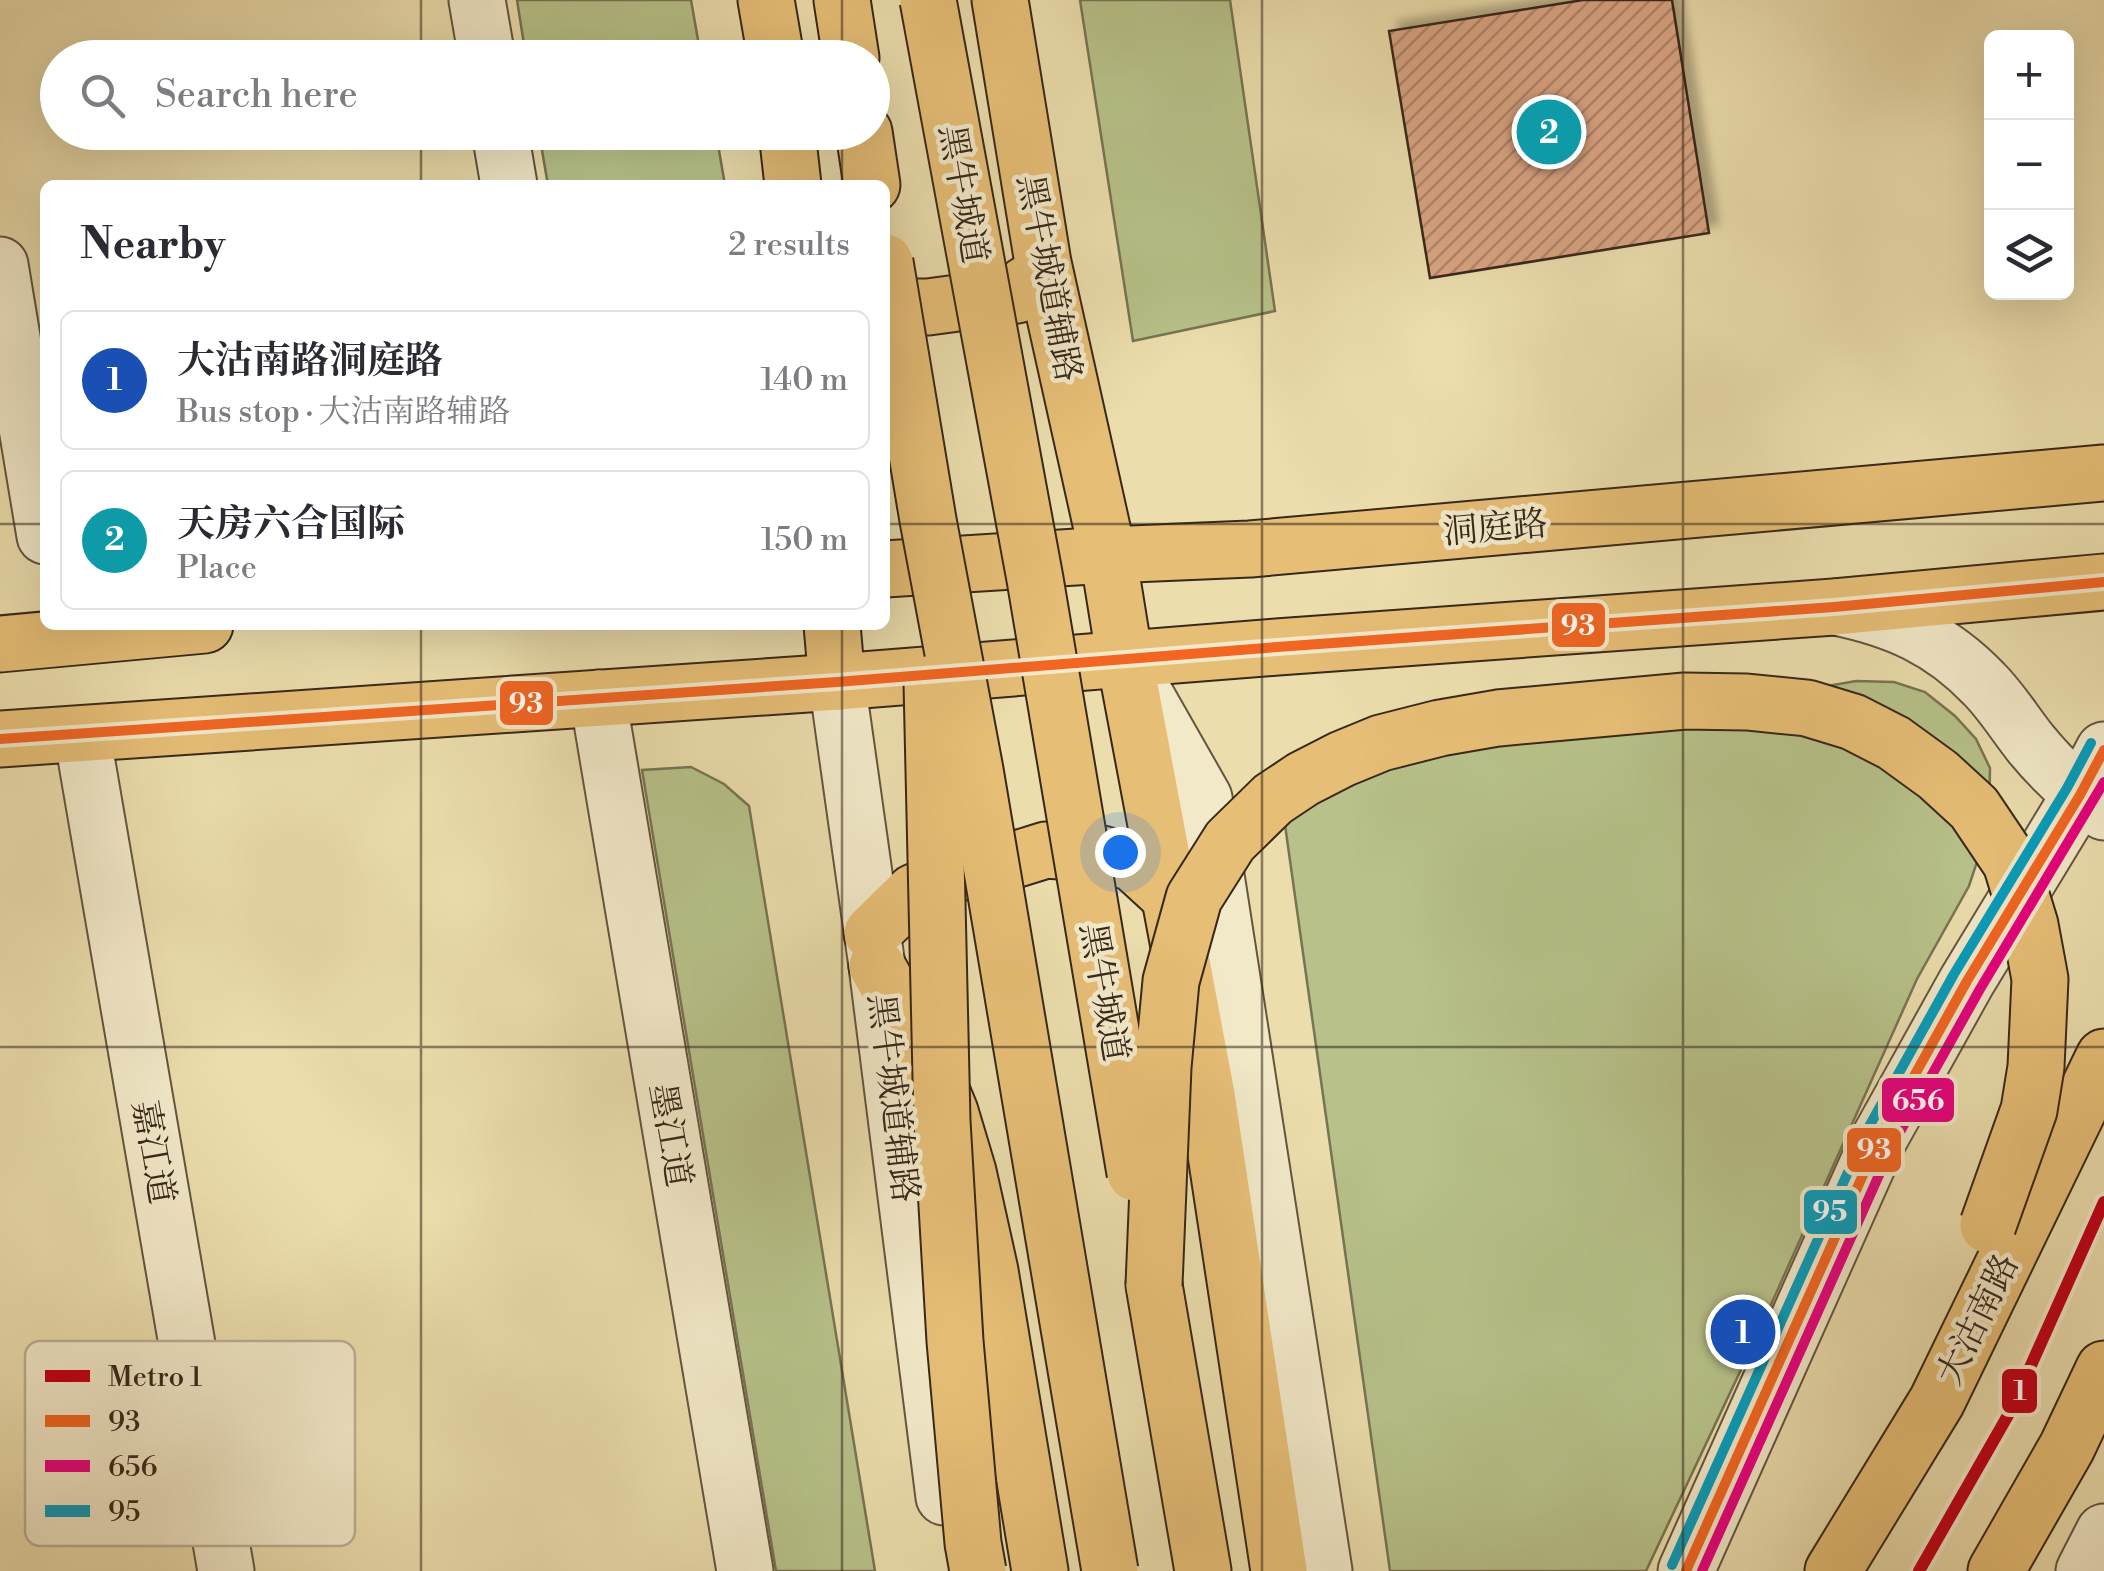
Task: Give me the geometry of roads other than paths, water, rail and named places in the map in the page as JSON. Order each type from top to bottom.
[{"type":"main road","points":[[766,0],[773,40]]},
{"type":"main road","points":[[842,0],[848,40]]},
{"type":"main road","name":"黑牛城道","points":[[928,0],[1038,598],[1202,1571]]},
{"type":"main road","name":"黑牛城道辅路","points":[[1000,0],[1043,263],[1108,555],[1207,1095],[1279,1571]]},
{"type":"main road","points":[[789,150],[793,180]]},
{"type":"main road","points":[[867,150],[871,180]]},
{"type":"main road","points":[[890,307],[928,307],[1017,295],[1043,263]]},
{"type":"main road","points":[[890,292],[976,770],[1110,1571]]},
{"type":"main road","name":"洞庭路","points":[[890,569],[1250,550],[2104,473]]},
{"type":"main road","points":[[928,520],[942,1122],[955,1341],[978,1571]]},
{"type":"main road","points":[[0,739],[837,682],[2104,582]]},
{"type":"main road","points":[[0,644],[61,632],[102,630]]},
{"type":"main road","name":"黑牛城道辅路","points":[[832,630],[837,682]]},
{"type":"main road","points":[[1154,1285],[1170,981],[1194,898],[1230,841],[1273,799],[1342,758],[1440,728],[1498,718],[1685,701],[1806,708],[1853,722],[1894,742],[1974,808],[2012,864],[2030,924],[2040,979],[2036,1067],[2029,1110],[1988,1226],[1838,1562]]},
{"type":"main road","points":[[1040,1571],[990,1271],[968,1172],[950,1112],[927,1056],[874,950],[914,892],[965,870],[1046,850],[1102,854],[1133,863],[1170,896]]},
{"type":"main road","name":"大沽南路","points":[[1838,1562],[1937,1401],[2104,1057]]},
{"type":"main road","points":[[1996,1571],[2067,1447],[2104,1369]]},
{"type":"street","points":[[477,0],[484,40]]},
{"type":"street","points":[[503,150],[508,180]]},
{"type":"street","points":[[0,265],[40,506]]},
{"type":"street","points":[[1686,1571],[1880,1139],[1966,981],[2096,786],[2054,771],[1984,684],[1954,656],[1901,625],[1834,606]]},
{"type":"street","points":[[1125,660],[1204,798],[1324,1571]]},
{"type":"street","name":"黑牛城道辅路","points":[[837,682],[954,1571]]},
{"type":"street","name":"墨江道","points":[[598,698],[745,1571]]},
{"type":"street","name":"嘉江道","points":[[82,734],[186,1341]]},
{"type":"street","points":[[2084,1571],[2104,1532]]},
{"type":"street","name":"嘉江道","points":[[222,1546],[226,1571]]},
{"type":"metro line","name":"1","points":[[1919,1571],[2011,1410],[2104,1202]]},
{"type":"place","name":"天房六合国际","points":[[1549,132]]},
{"type":"place","name":"大沽南路洞庭路","points":[[1743,1332]]}]
